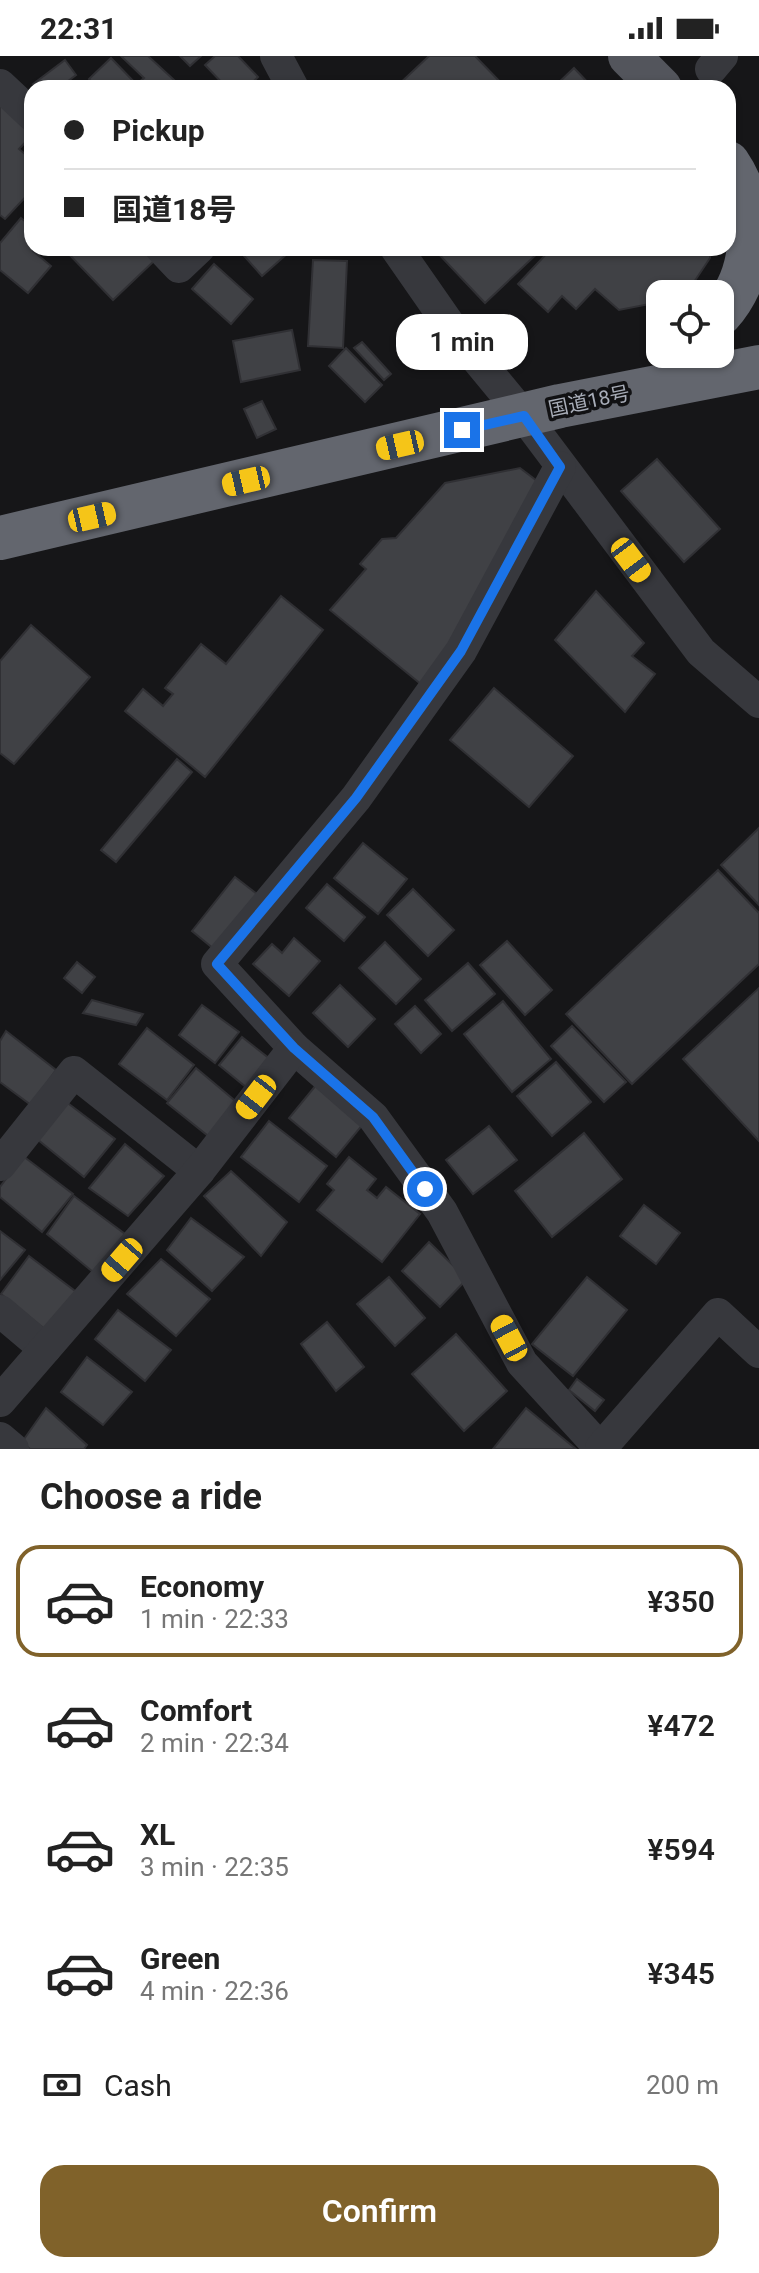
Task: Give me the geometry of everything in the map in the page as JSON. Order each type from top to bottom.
[{"type":"highway","points":[[734,292],[744,277],[753,231],[748,204],[736,179]]},
{"type":"highway","points":[[542,411],[605,387],[646,366]]},
{"type":"highway","name":"国道18号","points":[[0,538],[542,411],[759,367]]},
{"type":"main road","points":[[629,56],[653,80]]},
{"type":"main road","points":[[736,160],[759,182]]},
{"type":"street","points":[[276,56],[289,80]]},
{"type":"street","points":[[0,85],[24,108]]},
{"type":"street","points":[[169,256],[179,267],[191,256]]},
{"type":"street","points":[[402,256],[453,330],[542,411],[560,467],[701,652],[759,702]]},
{"type":"street","points":[[560,467],[461,651],[356,798],[217,964],[294,1048],[373,1117],[442,1212],[522,1363],[601,1449],[718,1314],[759,1352]]},
{"type":"street","points":[[0,1401],[199,1171],[294,1048]]},
{"type":"street","points":[[0,1165],[74,1072],[199,1171]]},
{"type":"street","points":[[0,1311],[45,1349]]},
{"type":"street","points":[[0,1438],[13,1449]]},
{"type":"building","points":[[121,56],[148,56],[174,80],[142,80],[144,78]]},
{"type":"building","points":[[180,56],[201,56],[190,66]]},
{"type":"building","points":[[215,56],[238,56],[258,77],[255,80],[219,80],[205,65]]},
{"type":"building","points":[[429,56],[475,56],[498,80],[404,80]]},
{"type":"building","points":[[111,58],[132,80],[90,80]]},
{"type":"building","points":[[65,60],[76,75],[69,80],[38,80]]},
{"type":"building","points":[[574,68],[585,80],[561,80]]},
{"type":"building","points":[[0,98],[24,120],[24,144],[19,149],[24,153],[24,199],[5,219],[0,215]]},
{"type":"building","points":[[21,218],[24,220],[24,256],[39,256],[51,266],[28,293],[0,270],[0,243]]},
{"type":"building","points":[[71,256],[149,256],[154,261],[113,300]]},
{"type":"building","points":[[244,256],[285,256],[262,276]]},
{"type":"building","points":[[441,256],[535,256],[485,303]]},
{"type":"building","points":[[544,256],[710,256],[695,280],[646,280],[646,305],[619,310],[595,289],[576,309],[562,296],[548,312],[518,284]]},
{"type":"building","points":[[313,260],[347,261],[343,348],[308,346]]},
{"type":"building","points":[[214,264],[253,299],[231,324],[192,289]]},
{"type":"building","points":[[292,330],[300,370],[241,382],[233,341]]},
{"type":"building","points":[[362,342],[391,374],[384,380],[354,348]]},
{"type":"building","points":[[346,348],[382,385],[365,402],[329,366]]},
{"type":"building","points":[[262,401],[276,429],[257,438],[244,409]]},
{"type":"building","points":[[657,459],[720,529],[684,562],[621,491]]},
{"type":"building","points":[[520,468],[541,484],[471,614],[422,685],[330,610],[366,569],[360,564],[382,539],[396,538],[445,483]]},
{"type":"building","points":[[596,591],[644,643],[632,656],[655,674],[625,712],[555,640]]},
{"type":"building","points":[[281,596],[323,630],[205,777],[125,711],[143,689],[163,706],[173,694],[165,688],[201,644],[226,664]]},
{"type":"building","points":[[31,625],[90,677],[14,764],[0,753],[0,661]]},
{"type":"building","points":[[494,688],[573,756],[529,807],[450,740]]},
{"type":"building","points":[[177,759],[192,772],[116,862],[101,850]]},
{"type":"building","points":[[759,828],[759,905],[721,865]]},
{"type":"building","points":[[363,843],[407,879],[378,914],[334,878]]},
{"type":"building","points":[[718,870],[759,913],[759,964],[632,1084],[566,1014]]},
{"type":"building","points":[[235,877],[257,894],[214,949],[192,931]]},
{"type":"building","points":[[327,884],[365,917],[344,941],[306,908]]},
{"type":"building","points":[[413,889],[454,930],[428,956],[387,915]]},
{"type":"building","points":[[294,938],[320,961],[289,996],[253,964],[272,944],[282,953]]},
{"type":"building","points":[[507,941],[552,990],[525,1015],[480,965]]},
{"type":"building","points":[[385,942],[421,979],[396,1004],[359,968]]},
{"type":"building","points":[[77,962],[95,977],[82,993],[64,978]]},
{"type":"building","points":[[468,963],[495,994],[452,1031],[425,1000]]},
{"type":"building","points":[[340,985],[375,1019],[348,1047],[313,1013]]},
{"type":"building","points":[[759,988],[759,1141],[683,1059]]},
{"type":"building","points":[[92,1000],[143,1014],[136,1025],[83,1013]]},
{"type":"building","points":[[503,1001],[551,1059],[512,1092],[464,1034]]},
{"type":"building","points":[[202,1005],[239,1032],[215,1063],[179,1035]]},
{"type":"building","points":[[415,1006],[441,1034],[421,1053],[395,1024]]},
{"type":"building","points":[[572,1026],[626,1082],[604,1102],[551,1046]]},
{"type":"building","points":[[147,1028],[194,1065],[167,1100],[119,1064]]},
{"type":"building","points":[[6,1031],[56,1070],[31,1105],[0,1082],[0,1041]]},
{"type":"building","points":[[242,1037],[275,1063],[252,1092],[219,1065]]},
{"type":"building","points":[[556,1062],[591,1102],[552,1136],[517,1096]]},
{"type":"building","points":[[196,1068],[240,1105],[212,1139],[167,1103]]},
{"type":"building","points":[[317,1084],[364,1123],[336,1157],[289,1118]]},
{"type":"building","points":[[65,1101],[115,1139],[84,1177],[37,1139]]},
{"type":"building","points":[[269,1121],[327,1166],[299,1202],[241,1157]]},
{"type":"building","points":[[489,1126],[517,1160],[473,1194],[446,1160]]},
{"type":"building","points":[[584,1133],[622,1179],[552,1237],[515,1191]]},
{"type":"building","points":[[125,1144],[164,1176],[128,1216],[89,1188]]},
{"type":"building","points":[[23,1156],[73,1194],[42,1232],[0,1197],[0,1187]]},
{"type":"building","points":[[349,1157],[376,1179],[367,1190],[377,1198],[386,1187],[420,1214],[382,1262],[317,1210],[334,1190],[327,1184]]},
{"type":"building","points":[[231,1171],[287,1222],[261,1256],[204,1196]]},
{"type":"building","points":[[74,1196],[125,1234],[93,1272],[47,1234]]},
{"type":"building","points":[[644,1205],[680,1233],[656,1264],[620,1236]]},
{"type":"building","points":[[191,1218],[244,1257],[212,1291],[167,1250]]},
{"type":"building","points":[[0,1231],[25,1250],[0,1280]]},
{"type":"building","points":[[429,1242],[467,1279],[440,1307],[402,1271]]},
{"type":"building","points":[[29,1256],[79,1294],[48,1332],[1,1294]]},
{"type":"building","points":[[161,1259],[210,1299],[176,1336],[127,1294]]},
{"type":"building","points":[[389,1277],[425,1318],[395,1346],[357,1304]]},
{"type":"building","points":[[587,1277],[627,1310],[573,1376],[532,1344]]},
{"type":"building","points":[[118,1310],[171,1350],[145,1381],[95,1339]]},
{"type":"building","points":[[327,1322],[364,1367],[336,1391],[301,1344]]},
{"type":"building","points":[[456,1334],[507,1391],[464,1431],[412,1374]]},
{"type":"building","points":[[87,1357],[132,1392],[103,1425],[61,1392]]},
{"type":"building","points":[[577,1379],[604,1400],[595,1411],[569,1390]]},
{"type":"building","points":[[46,1408],[87,1445],[84,1449],[30,1449],[22,1442]]},
{"type":"building","points":[[526,1408],[576,1449],[493,1449]]},
{"type":"route","points":[[425,1189],[373,1117],[294,1048],[217,964],[356,798],[461,651],[560,467],[524,416],[462,430]]}]
